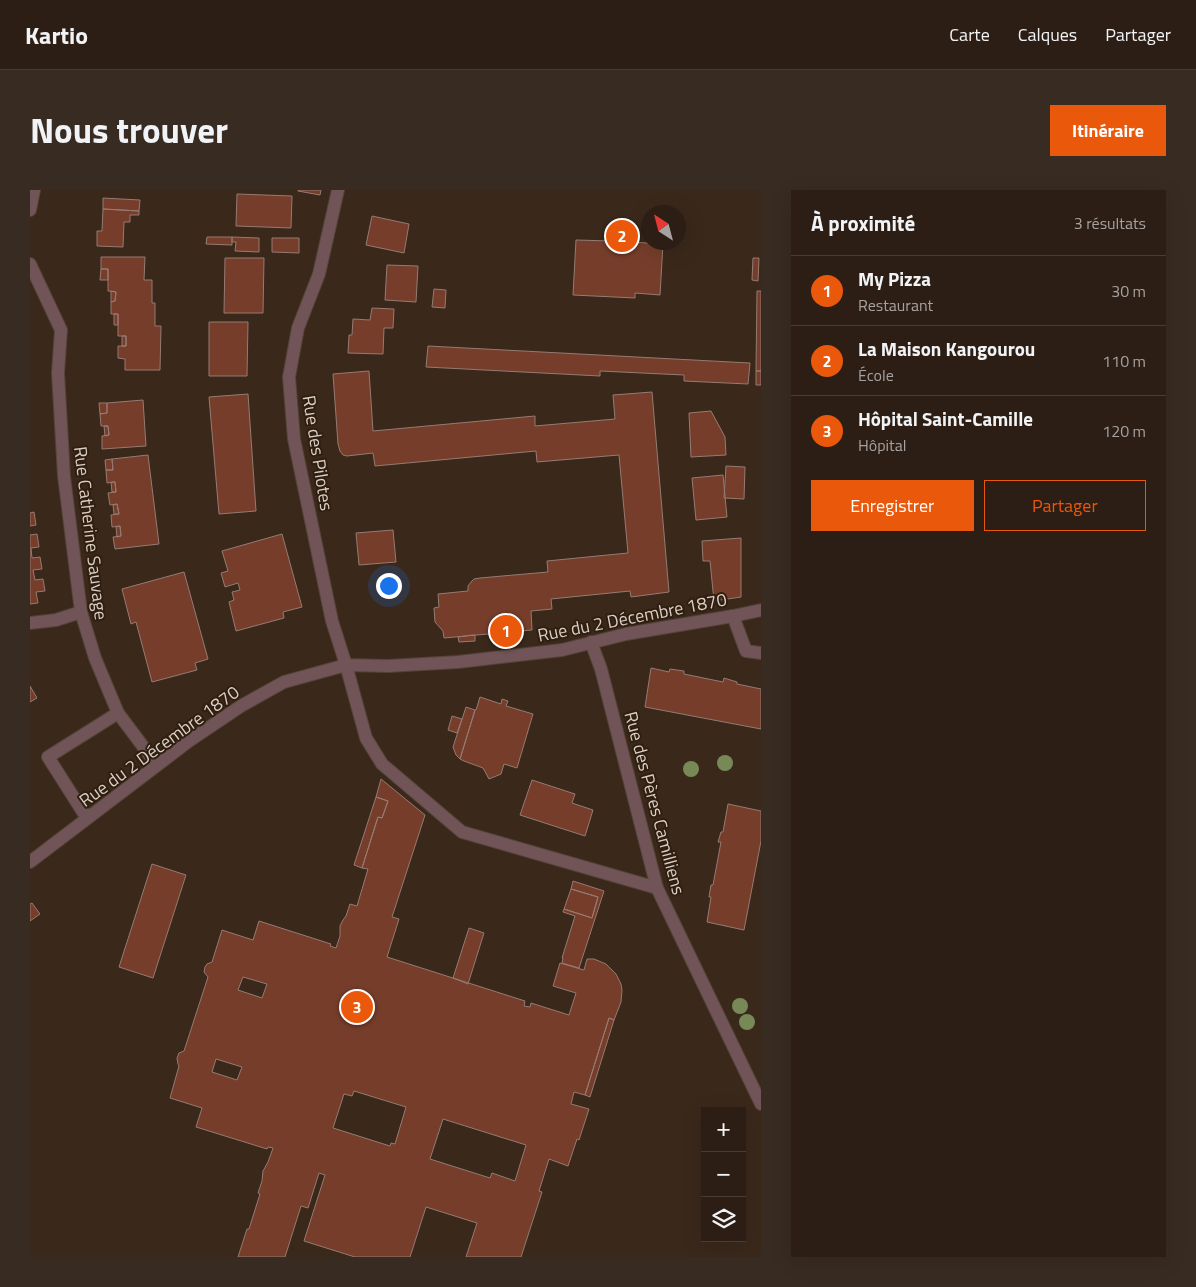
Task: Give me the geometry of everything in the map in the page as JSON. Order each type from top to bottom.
[{"type":"street","points":[[30,210],[34,190]]},
{"type":"street","name":"Rue des Pilotes","points":[[338,190],[318,274],[298,328],[289,378],[294,439],[332,621],[366,738],[382,764],[462,832],[657,888]]},
{"type":"street","name":"Rue Catherine Sauvage","points":[[30,264],[61,330],[58,373],[64,476],[80,612],[95,658],[118,713],[157,765]]},
{"type":"street","name":"Rue du 2 Décembre 1870","points":[[30,862],[222,718],[284,682],[346,665],[388,666],[458,662],[562,650],[650,629],[761,610]]},
{"type":"street","points":[[30,623],[56,620],[80,612]]},
{"type":"street","points":[[733,616],[746,651],[761,653]]},
{"type":"street","name":"Rue des Pères Camilliens","points":[[591,642],[601,668],[657,888],[761,1104]]},
{"type":"street","points":[[89,817],[83,812],[48,757],[118,713]]},
{"type":"building","points":[[298,190],[321,190],[320,195]]},
{"type":"building","points":[[237,194],[292,196],[291,228],[236,226]]},
{"type":"building","points":[[103,198],[140,200],[139,211],[103,209]]},
{"type":"building","points":[[103,209],[139,211],[139,215],[130,215],[130,222],[124,222],[123,247],[97,246],[97,231],[102,231]]},
{"type":"building","points":[[372,216],[409,224],[404,253],[366,245]]},
{"type":"building","points":[[207,237],[232,237],[232,245],[206,244]]},
{"type":"building","points":[[232,237],[259,238],[259,252],[235,251],[236,242],[232,242]]},
{"type":"building","points":[[272,238],[299,238],[299,253],[272,252]]},
{"type":"building","points":[[612,238],[632,239],[631,242],[641,243],[641,250],[663,250],[660,295],[635,293],[635,298],[573,295],[576,240],[611,241]]},
{"type":"building","points":[[101,257],[145,257],[144,280],[152,280],[155,326],[161,326],[160,370],[125,370],[125,359],[118,358],[118,346],[126,346],[126,336],[118,336],[118,314],[111,314],[111,302],[115,301],[116,292],[108,291],[108,269],[101,269]]},
{"type":"building","points":[[225,258],[264,258],[263,313],[224,313]]},
{"type":"building","points":[[753,258],[759,258],[758,281],[752,280]]},
{"type":"building","points":[[387,265],[418,266],[416,302],[385,300]]},
{"type":"building","points":[[101,269],[108,269],[108,280],[100,280]]},
{"type":"building","points":[[434,289],[446,290],[445,308],[432,307]]},
{"type":"building","points":[[111,291],[116,292],[115,301],[111,302]]},
{"type":"building","points":[[757,291],[761,291],[761,371],[756,371]]},
{"type":"building","points":[[372,308],[394,309],[393,328],[384,328],[383,354],[348,353],[349,335],[352,335],[353,319],[370,320]]},
{"type":"building","points":[[114,314],[118,314],[118,325],[114,325]]},
{"type":"building","points":[[209,322],[248,322],[247,376],[209,376]]},
{"type":"building","points":[[122,336],[126,336],[126,346],[122,346]]},
{"type":"building","points":[[428,346],[750,363],[748,384],[684,381],[684,375],[600,371],[600,376],[426,367]]},
{"type":"building","points":[[369,371],[373,431],[535,416],[535,426],[615,419],[613,395],[652,392],[669,592],[631,597],[630,591],[551,599],[552,609],[531,611],[532,630],[444,638],[443,631],[435,622],[434,608],[439,607],[438,594],[468,591],[468,586],[474,579],[548,572],[547,561],[628,553],[619,455],[537,462],[536,451],[375,466],[373,453],[347,456],[343,455],[340,451],[333,374]]},
{"type":"building","points":[[756,371],[761,371],[761,385],[756,385]]},
{"type":"building","points":[[248,394],[256,511],[219,514],[209,397]]},
{"type":"building","points":[[143,400],[146,446],[102,449],[102,436],[109,435],[108,426],[101,426],[100,414],[107,413],[107,403]]},
{"type":"building","points":[[99,403],[107,403],[107,413],[100,414]]},
{"type":"building","points":[[711,411],[725,437],[726,455],[691,457],[689,413]]},
{"type":"building","points":[[104,426],[108,426],[109,435],[105,436]]},
{"type":"building","points":[[148,455],[159,544],[115,549],[113,537],[121,536],[120,526],[112,527],[111,515],[119,514],[117,504],[110,505],[108,493],[116,492],[115,482],[107,483],[106,470],[113,470],[112,459]]},
{"type":"building","points":[[112,459],[113,470],[106,470],[105,460]]},
{"type":"building","points":[[726,466],[745,467],[744,499],[724,498]]},
{"type":"building","points":[[723,475],[727,517],[696,520],[692,478]]},
{"type":"building","points":[[111,482],[115,482],[116,492],[112,492]]},
{"type":"building","points":[[117,504],[119,514],[114,514],[113,505]]},
{"type":"building","points":[[34,512],[36,525],[30,526],[30,513]]},
{"type":"building","points":[[120,526],[121,536],[117,537],[116,527]]},
{"type":"building","points":[[393,530],[396,562],[359,565],[356,533]]},
{"type":"building","points":[[37,534],[39,547],[31,548],[32,558],[40,557],[42,569],[33,570],[35,580],[43,579],[45,591],[36,592],[38,603],[30,604],[30,535]]},
{"type":"building","points":[[282,534],[302,607],[283,612],[284,618],[236,631],[229,602],[234,600],[232,592],[240,590],[238,583],[225,587],[221,573],[228,571],[222,551]]},
{"type":"building","points":[[741,538],[741,597],[714,601],[710,561],[703,561],[702,541]]},
{"type":"building","points":[[184,572],[208,659],[195,663],[197,670],[152,682],[136,622],[131,624],[122,589]]},
{"type":"building","points":[[475,635],[475,641],[459,642],[458,637]]},
{"type":"building","points":[[651,668],[669,672],[670,669],[684,671],[684,674],[723,682],[724,678],[737,682],[737,684],[761,689],[761,729],[645,707]]},
{"type":"building","points":[[30,686],[37,698],[30,702]]},
{"type":"building","points":[[480,697],[501,704],[502,699],[508,701],[506,706],[533,714],[517,768],[504,764],[501,774],[489,779],[483,768],[460,759]]},
{"type":"building","points":[[466,707],[475,710],[460,759],[453,747]]},
{"type":"building","points":[[452,716],[462,719],[457,733],[448,730]]},
{"type":"building","points":[[381,779],[425,815],[392,917],[399,919],[387,957],[525,1001],[524,1006],[530,1007],[531,1003],[569,1015],[576,993],[553,986],[560,963],[584,970],[587,959],[594,959],[606,964],[616,974],[621,984],[621,1002],[614,1020],[609,1018],[585,1095],[574,1092],[571,1104],[589,1109],[579,1140],[577,1139],[568,1166],[549,1159],[539,1191],[542,1192],[521,1257],[466,1257],[477,1223],[426,1207],[410,1257],[355,1257],[304,1241],[325,1175],[319,1173],[308,1208],[301,1206],[285,1257],[238,1257],[260,1194],[258,1193],[263,1171],[273,1148],[268,1147],[267,1149],[196,1127],[202,1108],[170,1098],[179,1066],[177,1058],[179,1053],[184,1051],[208,977],[204,972],[205,967],[212,962],[222,930],[253,940],[259,921],[331,944],[330,946],[336,948],[340,936],[340,926],[350,904],[357,906],[368,869],[362,868],[378,817],[382,818],[388,801],[376,797]],"holes":[[[243,977],[267,984],[262,998],[238,990]],[[216,1059],[242,1067],[237,1080],[212,1072]],[[354,1091],[406,1107],[395,1144],[391,1143],[390,1146],[333,1128],[344,1094],[352,1096]],[[443,1119],[526,1145],[515,1181],[492,1173],[490,1178],[430,1159]]]},
{"type":"building","points":[[532,780],[575,794],[572,803],[593,810],[585,836],[520,815]]},
{"type":"building","points":[[376,797],[388,801],[382,818],[378,817],[362,868],[354,865]]},
{"type":"building","points":[[728,804],[761,811],[761,841],[744,930],[707,922],[711,885],[713,885],[721,842],[718,842],[721,832],[723,832]]},
{"type":"building","points":[[152,864],[186,875],[153,978],[119,967]]},
{"type":"building","points":[[573,881],[604,891],[579,968],[562,963],[575,916],[563,912],[564,909],[592,918],[598,897],[571,889]]},
{"type":"building","points":[[571,889],[598,897],[592,918],[564,909]]},
{"type":"building","points":[[32,903],[40,914],[30,921],[30,904]]},
{"type":"building","points":[[469,928],[484,933],[468,984],[453,978]]},
{"type":"building","points":[[609,1018],[614,1020],[590,1097],[585,1095]]},
{"type":"place","name":"La Maison Kangourou","points":[[622,236]]},
{"type":"place","name":"My Pizza","points":[[506,631]]},
{"type":"place","name":"Hôpital Saint-Camille","points":[[357,1007]]}]
